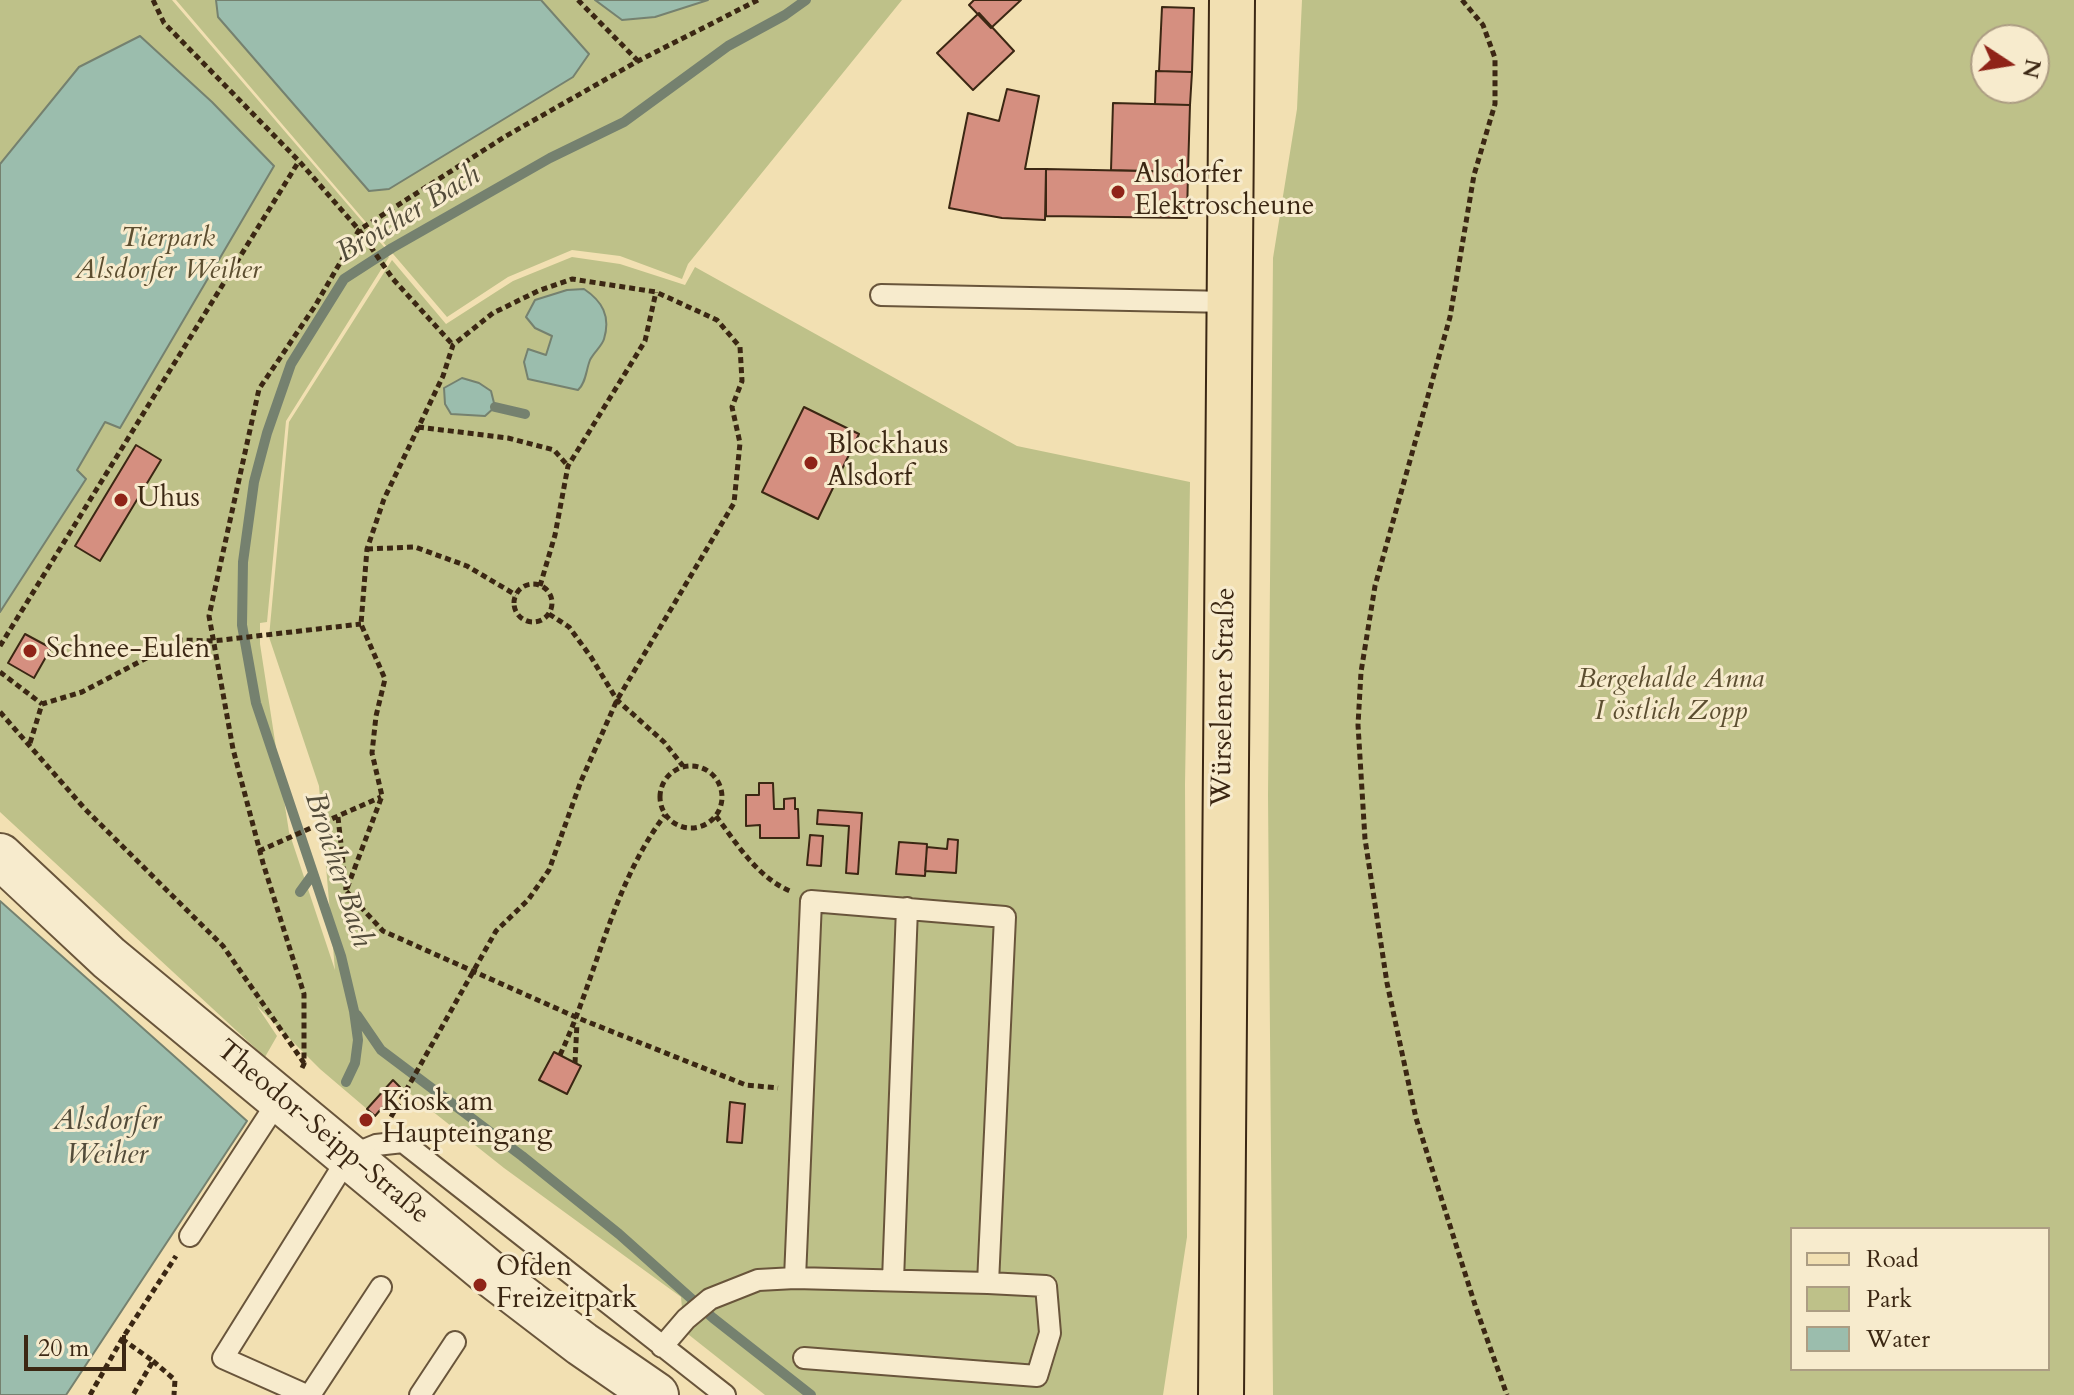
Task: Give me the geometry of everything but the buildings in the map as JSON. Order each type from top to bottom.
[{"type":"main road","name":"Würselener Straße","points":[[1221,1395],[1232,0]]},
{"type":"street","name":"Theodor-Seipp-Straße","points":[[0,856],[109,958],[488,1272],[582,1344],[656,1395]]},
{"type":"street","points":[[1206,1395],[1221,1340]]},
{"type":"lane","points":[[881,295],[1229,302]]},
{"type":"lane","points":[[795,1278],[811,901],[1005,917],[988,1283]]},
{"type":"lane","points":[[893,1280],[907,908]]},
{"type":"lane","points":[[190,1236],[280,1098]]},
{"type":"lane","points":[[381,1287],[308,1395],[223,1358],[349,1156],[376,1145],[403,1142],[725,1395]]},
{"type":"lane","points":[[662,1347],[686,1319],[710,1299],[758,1280],[893,1280],[1046,1286],[1050,1333],[1037,1376],[804,1358]]},
{"type":"lane","points":[[420,1395],[455,1342]]},
{"type":"path","points":[[153,0],[164,23],[299,161],[359,230],[393,279],[453,345]]},
{"type":"path","points":[[578,0],[638,61]]},
{"type":"path","points":[[0,712],[85,809],[223,946],[304,1064],[304,994],[259,851],[233,749],[209,616],[259,389],[315,306],[359,230],[506,136],[638,61],[758,0]]},
{"type":"path","points":[[1462,0],[1483,25],[1495,58],[1495,104],[1474,175],[1450,317],[1375,586],[1361,672],[1358,725],[1365,839],[1387,983],[1413,1103],[1471,1293],[1507,1395]]},
{"type":"path","points":[[0,646],[299,161]]},
{"type":"path","points":[[346,891],[382,796],[372,753],[376,716],[385,679],[361,624],[367,549],[384,499],[443,376],[453,345],[493,313],[538,291],[572,279],[656,292],[717,320],[740,347],[742,381],[732,407],[740,443],[734,503],[617,700],[581,781],[549,870],[528,900],[496,931],[408,1086]]},
{"type":"path","points":[[540,586],[555,535],[568,466],[645,341],[656,292]]},
{"type":"path","points":[[418,427],[508,438],[554,450],[568,466]]},
{"type":"path","points":[[367,549],[415,547],[467,566],[516,595]]},
{"type":"path","points":[[531,584],[540,586],[547,590],[551,598],[549,614],[540,621],[529,622],[519,616],[514,606],[516,595],[531,584]]},
{"type":"path","points":[[549,614],[569,627],[617,700],[664,742],[683,766]]},
{"type":"path","points":[[42,704],[82,692],[181,640],[213,641],[361,624]]},
{"type":"path","points":[[0,672],[42,704]]},
{"type":"path","points":[[30,744],[42,704]]},
{"type":"path","points":[[683,766],[696,766],[708,771],[717,780],[722,793],[721,806],[707,824],[684,828],[665,815],[660,804],[660,792],[672,772],[683,766]]},
{"type":"path","points":[[259,851],[382,796]]},
{"type":"path","points":[[560,1055],[578,1018],[613,915],[644,842],[665,815]]},
{"type":"path","points":[[716,816],[743,852],[773,884],[811,901]]},
{"type":"path","points":[[338,817],[346,891],[383,931],[578,1018],[746,1085],[803,1091]]},
{"type":"path","points":[[575,1063],[578,1018]]},
{"type":"path","points":[[90,1395],[122,1339],[190,1236]]},
{"type":"path","points":[[122,1339],[175,1380],[174,1395]]},
{"type":"path","points":[[133,1395],[153,1361]]},
{"type":"green space","name":"Tierpark Alsdorfer Weiher","points":[[0,0],[172,0],[385,248],[383,250],[389,257],[286,421],[267,622],[260,623],[260,644],[289,832],[335,970],[319,786],[269,637],[289,422],[392,260],[446,324],[513,281],[572,257],[620,264],[685,285],[695,267],[1017,446],[1190,482],[1185,784],[1187,1237],[1163,1395],[765,1395],[684,1331],[681,1297],[504,1168],[393,1080],[367,1109],[320,1069],[257,1006],[277,1036],[265,1057],[0,812]]},
{"type":"green space","points":[[176,0],[902,0],[688,264],[682,279],[620,256],[572,250],[508,277],[447,317]]},
{"type":"green space","name":"Bergehalde Anna I östlich Zopp","points":[[1302,0],[2074,0],[2074,1395],[1273,1395],[1268,795],[1273,258],[1297,109]]},
{"type":"water","points":[[216,0],[541,0],[589,54],[573,77],[389,189],[369,191],[218,17]]},
{"type":"water","points":[[595,0],[708,0],[655,17],[622,20]]},
{"type":"water","points":[[140,36],[212,102],[274,166],[120,428],[105,422],[77,470],[86,479],[0,612],[0,164],[79,67]]},
{"type":"water","points":[[584,289],[600,304],[606,331],[603,342],[590,360],[581,387],[578,390],[528,379],[524,362],[528,349],[546,355],[552,336],[535,328],[526,317],[535,300],[567,290]]},
{"type":"water","points":[[462,378],[491,391],[495,407],[485,416],[451,414],[445,404],[444,388]]},
{"type":"water","name":"Alsdorfer Weiher","points":[[0,901],[247,1121],[66,1395],[0,1395]]},
{"type":"waterway","name":"Broicher Bach","points":[[346,1082],[355,1063],[358,1040],[354,1011],[341,956],[256,703],[242,625],[243,562],[254,482],[291,364],[344,279],[392,248],[550,158],[624,122],[728,46],[806,0]]},
{"type":"waterway","points":[[495,407],[525,414]]},
{"type":"waterway","points":[[300,892],[313,874]]},
{"type":"waterway","points":[[357,1015],[381,1050],[522,1156],[619,1234],[713,1318],[811,1395]]},
{"type":"place","name":"Alsdorfer Elektroscheune","points":[[1118,192]]},
{"type":"place","name":"Blockhaus Alsdorf","points":[[811,463]]},
{"type":"place","name":"Uhus","points":[[121,500]]},
{"type":"place","name":"Schnee-Eulen","points":[[30,651]]},
{"type":"place","name":"Kiosk am Haupteingang","points":[[366,1120]]},
{"type":"place","name":"Ofden Freizeitpark","points":[[480,1285]]}]
